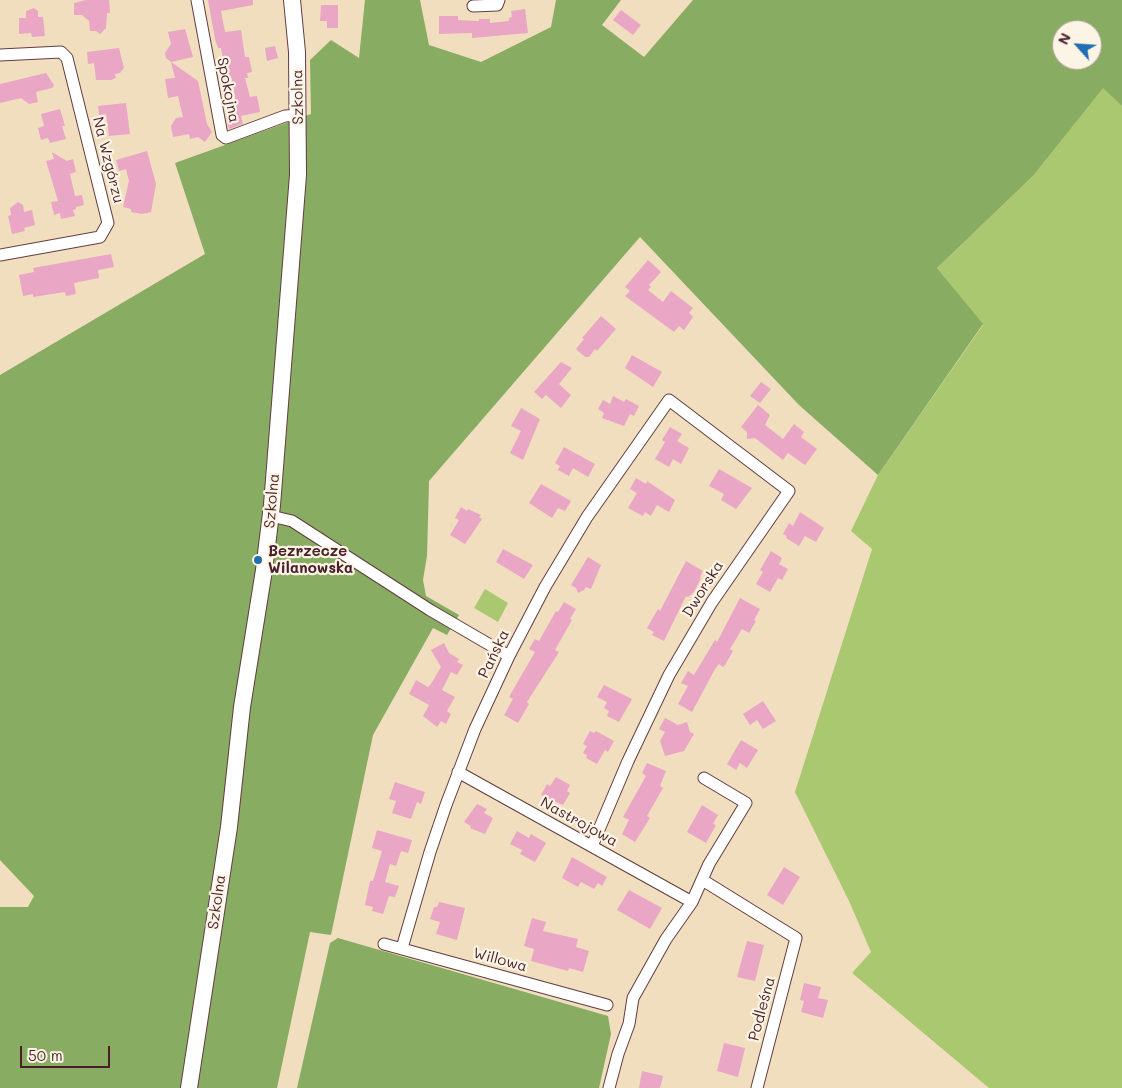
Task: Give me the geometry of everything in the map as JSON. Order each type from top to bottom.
[{"type":"street","name":"Spokojna","points":[[196,0],[222,135],[226,138],[285,116],[298,115]]},
{"type":"street","name":"Szkolna","points":[[189,1088],[227,837],[242,707],[271,516],[296,208],[297,52],[292,0]]},
{"type":"street","points":[[473,6],[497,5],[499,0]]},
{"type":"street","name":"Na Wzgórzu","points":[[0,55],[61,52],[67,58],[108,223],[100,237],[0,255]]},
{"type":"street","name":"Pańska","points":[[402,948],[430,852],[458,772],[508,656],[545,587],[587,517],[669,400]]},
{"type":"street","name":"Dworska","points":[[592,846],[641,731],[669,675],[717,594],[789,492],[669,400]]},
{"type":"street","points":[[271,516],[292,521],[430,610],[508,656]]},
{"type":"street","name":"Nastrojowa","points":[[458,772],[688,900]]},
{"type":"street","points":[[609,1088],[618,1054],[629,1024],[633,998],[688,900],[704,881],[709,864],[746,802],[704,778]]},
{"type":"street","name":"Podleśna","points":[[704,881],[796,938],[757,1088]]},
{"type":"street","name":"Willowa","points":[[384,944],[607,1005]]},
{"type":"green space","points":[[365,0],[420,0],[429,45],[481,62],[551,27],[556,0],[621,0],[602,25],[644,57],[693,0],[1122,0],[1122,106],[1103,88],[1033,176],[937,268],[983,324],[878,475],[799,405],[640,237],[429,481],[427,556],[423,580],[426,596],[459,615],[447,635],[433,628],[373,735],[331,935],[310,932],[277,1088],[0,1088],[0,907],[28,907],[34,896],[0,860],[0,375],[205,254],[175,163],[311,114],[310,60],[331,40],[359,58]]},
{"type":"green space","points":[[1103,87],[1122,106],[1122,1088],[989,1088],[852,973],[871,952],[849,901],[795,792],[872,549],[851,531],[878,475],[983,325],[937,268],[1033,176]]},
{"type":"green space","points":[[485,589],[508,603],[498,622],[474,608]]},
{"type":"green space","points":[[338,938],[608,1016],[611,1034],[599,1088],[297,1088],[330,943]]},
{"type":"building","points":[[86,0],[109,0],[110,13],[107,13],[106,28],[100,34],[96,31],[90,31],[89,21],[82,15],[74,15],[74,3]]},
{"type":"building","points":[[208,0],[253,0],[253,5],[221,11],[225,32],[241,30],[245,57],[249,57],[252,72],[247,73],[248,78],[245,78],[250,97],[257,96],[260,112],[241,116],[243,124],[229,129],[226,118],[231,117],[228,102],[235,100],[235,95],[231,76],[226,76],[221,48],[218,48],[215,39]]},
{"type":"building","points":[[321,5],[338,5],[338,28],[327,28],[327,21],[320,21]]},
{"type":"building","points":[[34,8],[38,11],[38,17],[43,17],[45,36],[32,37],[31,33],[19,34],[19,18],[26,18],[26,11]]},
{"type":"building","points":[[525,9],[528,33],[472,38],[472,33],[439,34],[439,16],[458,16],[458,20],[479,21],[479,19],[490,19],[490,23],[509,21],[509,18],[512,17],[511,11]]},
{"type":"building","points":[[621,10],[641,25],[633,35],[613,20]]},
{"type":"building","points":[[185,29],[193,57],[171,62],[166,58],[165,53],[171,44],[168,32]]},
{"type":"building","points":[[275,46],[278,58],[267,61],[265,48]]},
{"type":"building","points":[[119,48],[124,68],[120,73],[115,74],[116,78],[96,80],[94,63],[88,64],[87,52]]},
{"type":"building","points":[[171,62],[198,81],[207,124],[212,132],[205,142],[198,137],[190,139],[189,134],[173,137],[171,126],[176,118],[183,117],[178,96],[168,98],[165,79],[175,78]]},
{"type":"building","points":[[46,73],[54,85],[52,88],[36,92],[38,102],[29,104],[21,98],[0,103],[0,84]]},
{"type":"building","points":[[126,103],[130,134],[109,136],[106,114],[99,115],[98,106]]},
{"type":"building","points":[[60,109],[65,126],[62,126],[66,139],[50,143],[48,138],[41,140],[38,128],[44,126],[41,114]]},
{"type":"building","points":[[147,151],[156,184],[151,212],[142,214],[131,212],[131,209],[123,207],[129,181],[126,169],[119,171],[116,160]]},
{"type":"building","points":[[52,152],[67,161],[73,159],[76,172],[70,174],[75,196],[82,195],[84,205],[73,210],[75,216],[61,219],[60,213],[54,215],[51,202],[58,201],[46,161],[54,159]]},
{"type":"building","points":[[18,202],[23,205],[24,212],[32,210],[35,225],[24,228],[25,231],[12,234],[8,216],[11,215],[10,208]]},
{"type":"building","points":[[111,254],[114,267],[98,270],[99,278],[74,283],[76,294],[66,296],[65,292],[33,297],[33,294],[23,296],[19,275],[34,272],[33,268]]},
{"type":"building","points":[[648,260],[661,272],[649,285],[651,287],[648,290],[663,302],[671,291],[693,308],[689,313],[693,317],[684,330],[679,326],[674,332],[625,296],[630,291],[625,287]]},
{"type":"building","points":[[601,316],[616,329],[597,351],[595,349],[589,357],[585,357],[576,349],[584,339],[582,338]]},
{"type":"building","points":[[632,355],[662,372],[653,387],[625,368]]},
{"type":"building","points":[[561,362],[572,368],[559,384],[571,395],[561,408],[546,395],[542,399],[534,392]]},
{"type":"building","points":[[761,382],[771,389],[760,403],[750,396]]},
{"type":"building","points":[[613,396],[624,402],[626,399],[639,406],[634,416],[630,414],[624,426],[602,418],[604,413],[598,409],[603,400],[610,404]]},
{"type":"building","points":[[758,405],[770,415],[765,425],[783,439],[794,424],[804,432],[801,437],[817,449],[805,465],[788,453],[783,460],[755,438],[747,439],[747,432],[741,427]]},
{"type":"building","points":[[521,408],[540,419],[523,460],[510,453],[521,431],[511,426]]},
{"type":"building","points":[[670,427],[682,434],[677,441],[689,448],[681,464],[673,459],[669,467],[655,459],[665,442],[662,440]]},
{"type":"building","points":[[564,447],[595,464],[588,477],[573,468],[569,476],[558,470],[560,466],[555,463]]},
{"type":"building","points":[[719,469],[752,488],[736,509],[721,500],[724,494],[709,486]]},
{"type":"building","points":[[636,478],[646,484],[647,481],[675,500],[669,512],[657,505],[651,516],[645,512],[643,516],[628,508],[637,493],[630,489]]},
{"type":"building","points":[[541,484],[571,501],[565,511],[558,508],[552,518],[529,503]]},
{"type":"building","points":[[461,507],[481,515],[479,517],[482,519],[465,544],[450,535],[459,520],[455,518]]},
{"type":"building","points":[[800,512],[824,528],[816,542],[805,536],[799,546],[783,534],[789,523],[793,526]]},
{"type":"building","points":[[503,549],[533,565],[524,579],[496,562]]},
{"type":"building","points":[[771,551],[782,558],[779,564],[788,569],[782,580],[778,578],[770,592],[756,584],[763,572],[760,570]]},
{"type":"building","points":[[588,557],[601,565],[591,589],[586,587],[578,593],[576,588],[571,585]]},
{"type":"building","points":[[686,561],[703,571],[694,592],[688,597],[686,596],[664,641],[652,635],[654,632],[647,628],[658,609],[660,611]]},
{"type":"building","points":[[740,598],[760,609],[754,620],[756,621],[749,633],[742,629],[730,649],[733,651],[725,665],[723,667],[719,664],[715,669],[692,712],[678,704],[688,686],[681,683],[688,671],[694,675],[715,640],[717,642]]},
{"type":"building","points":[[564,602],[576,609],[570,619],[572,620],[555,650],[559,652],[527,702],[529,704],[518,723],[504,715],[513,699],[509,697],[535,652],[529,649],[535,639],[539,641],[556,611],[558,612]]},
{"type":"building","points":[[444,643],[449,653],[459,659],[457,662],[463,665],[457,675],[451,672],[442,690],[455,697],[447,711],[451,714],[446,724],[441,721],[437,727],[423,716],[429,705],[409,694],[416,680],[428,687],[431,684],[441,667],[431,650]]},
{"type":"building","points":[[604,685],[632,699],[619,722],[607,716],[609,711],[604,708],[607,702],[597,697]]},
{"type":"building","points":[[763,701],[776,721],[763,729],[757,720],[750,725],[743,714]]},
{"type":"building","points":[[665,718],[678,725],[687,722],[690,732],[694,734],[684,751],[665,756],[660,741],[665,732],[659,729]]},
{"type":"building","points":[[590,731],[594,733],[596,731],[614,741],[608,752],[605,750],[597,764],[586,758],[587,755],[583,753],[587,746],[583,744]]},
{"type":"building","points":[[741,740],[758,750],[747,768],[740,763],[736,770],[727,764]]},
{"type":"building","points":[[647,763],[666,771],[660,786],[663,788],[647,816],[650,818],[635,842],[622,834],[629,820],[623,817],[646,776],[642,773]]},
{"type":"building","points":[[556,777],[570,785],[567,791],[570,793],[563,805],[541,795],[547,784],[550,786]]},
{"type":"building","points":[[395,782],[425,792],[421,804],[417,802],[411,819],[392,813],[396,801],[389,799]]},
{"type":"building","points":[[477,804],[487,809],[484,813],[493,818],[485,834],[470,828],[471,826],[464,822]]},
{"type":"building","points":[[702,805],[718,815],[713,824],[716,825],[706,843],[687,832]]},
{"type":"building","points":[[377,830],[412,840],[408,853],[401,851],[396,866],[390,864],[385,882],[399,886],[395,897],[389,896],[383,914],[372,911],[373,907],[365,905],[370,881],[373,881],[382,851],[372,848]]},
{"type":"building","points":[[517,831],[529,838],[531,834],[546,843],[535,862],[520,854],[522,850],[510,844]]},
{"type":"building","points":[[572,857],[607,877],[602,886],[598,883],[594,889],[581,882],[578,887],[562,878]]},
{"type":"building","points":[[784,867],[800,877],[783,905],[767,895]]},
{"type":"building","points":[[629,890],[662,908],[650,929],[617,910]]},
{"type":"building","points":[[439,902],[465,908],[457,940],[436,934],[440,922],[430,919],[434,907],[437,907]]},
{"type":"building","points":[[532,918],[546,922],[543,931],[578,939],[576,947],[589,951],[583,972],[569,968],[568,971],[531,961],[534,949],[524,946]]},
{"type":"building","points":[[747,941],[764,945],[755,981],[737,977]]},
{"type":"building","points":[[804,983],[821,987],[818,998],[828,1000],[823,1018],[801,1012],[804,1001],[800,1000]]},
{"type":"building","points":[[724,1043],[745,1048],[738,1077],[717,1071]]},
{"type":"building","points":[[642,1071],[663,1076],[660,1088],[639,1088]]},
{"type":"place","name":"Bezrzecze Wilanowska","points":[[258,560]]}]
